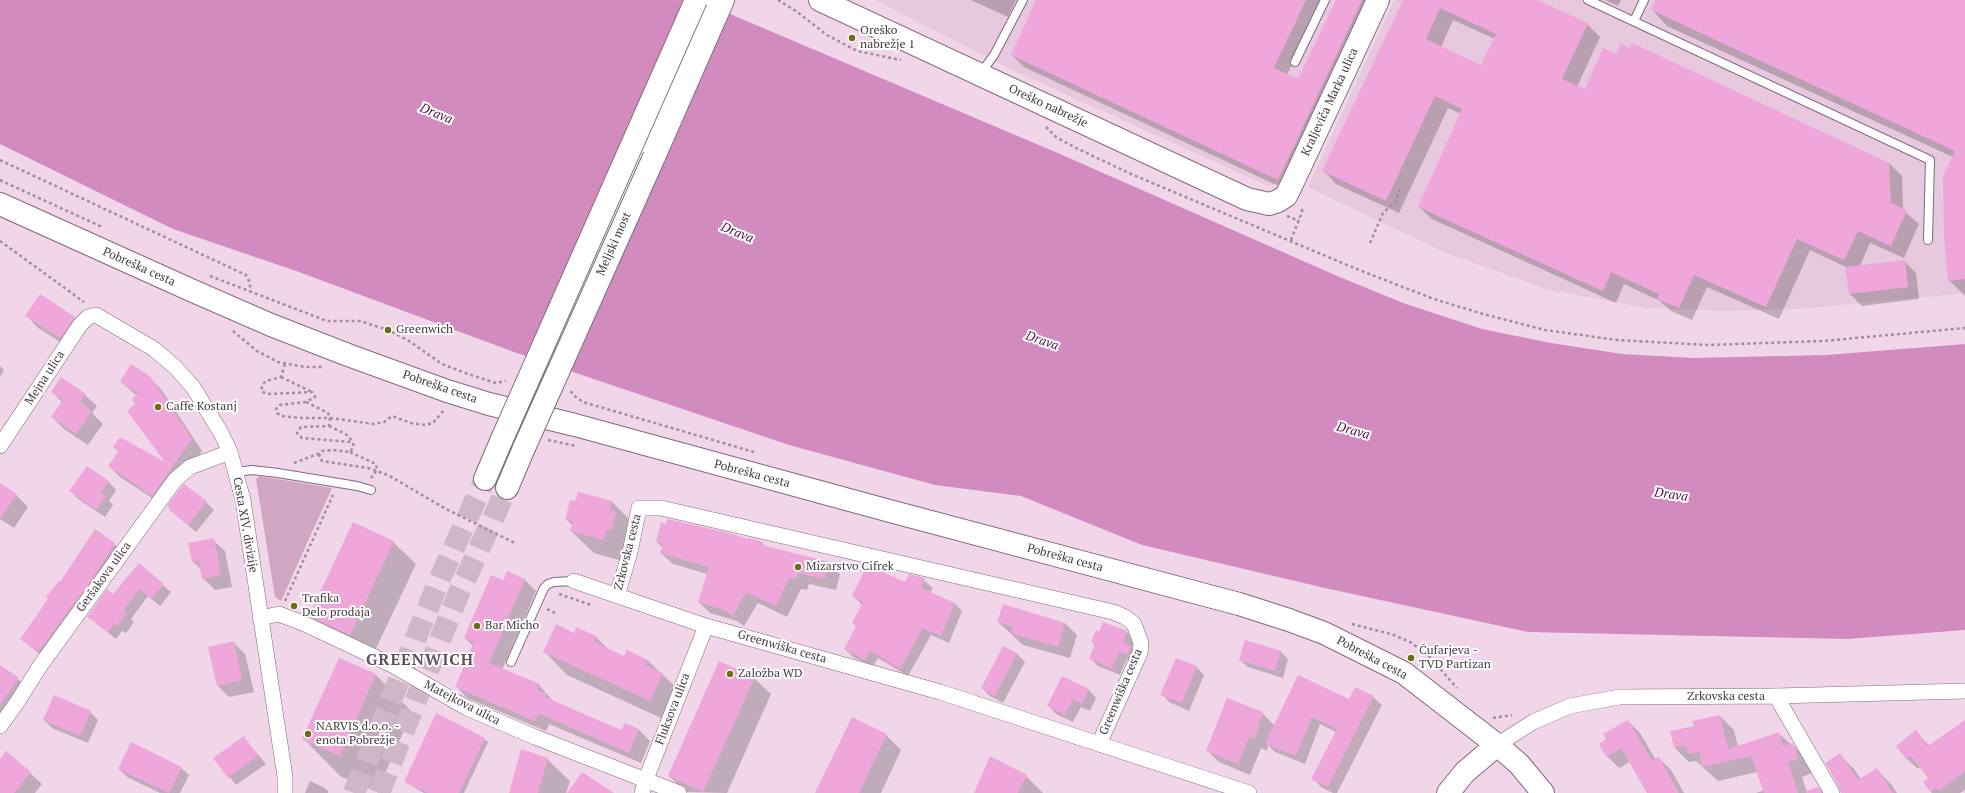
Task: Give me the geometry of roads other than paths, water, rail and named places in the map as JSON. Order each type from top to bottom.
[{"type":"main road","name":"Meljski most","points":[[485,479],[696,0]]},
{"type":"main road","name":"Meljski most","points":[[528,414],[710,0]]},
{"type":"main road","name":"Meljski most","points":[[506,488],[723,0]]},
{"type":"main road","name":"Oreško nabrežje","points":[[820,0],[1247,198],[1269,204],[1282,199]]},
{"type":"main road","name":"Kraljeviča Marka ulica","points":[[1282,199],[1378,0]]},
{"type":"main road","name":"Pobreška cesta","points":[[0,204],[200,294],[348,356],[447,391],[1239,604],[1324,633],[1404,673],[1497,745],[1519,764],[1543,793]]},
{"type":"main road","points":[[1448,793],[1465,772],[1497,745]]},
{"type":"street","name":"Mejna ulica","points":[[0,446],[90,312]]},
{"type":"street","name":"Cesta XIV. divizije","points":[[90,312],[154,349],[175,367],[193,387],[221,433],[230,452],[243,500],[285,777],[285,793]]},
{"type":"street","name":"Geršakova ulica","points":[[0,726],[40,666],[175,480],[190,468],[230,452]]},
{"type":"street","name":"Zrkovska cesta","points":[[617,596],[630,552],[639,508]]},
{"type":"street","name":"Greenwiška cesta","points":[[639,508],[661,508],[1113,612],[1124,617],[1134,624],[1139,634],[1141,643],[1140,653],[1099,744]]},
{"type":"street","name":"Greenwiška cesta","points":[[574,581],[706,626],[940,692],[1249,793]]},
{"type":"street","name":"Matejkova ulica","points":[[260,618],[279,614],[305,624],[394,666],[467,708],[536,737],[644,786],[679,793]]},
{"type":"street","name":"Fluksova ulica","points":[[644,786],[706,626]]},
{"type":"street","name":"Zrkovska cesta","points":[[1497,745],[1533,722],[1570,706],[1619,697],[1776,696],[1965,691]]},
{"type":"street","points":[[1776,696],[1832,793]]},
{"type":"lane","points":[[980,74],[994,55],[1023,0]]},
{"type":"lane","points":[[1296,62],[1325,0]]},
{"type":"lane","points":[[1588,0],[1930,160],[1928,240]]},
{"type":"lane","points":[[1634,21],[1644,0]]},
{"type":"lane","points":[[236,472],[252,470],[278,473],[357,486],[370,490]]},
{"type":"lane","name":"Greenwiška cesta","points":[[511,662],[544,588],[548,584],[554,582],[574,581]]},
{"type":"water","name":"Drava","points":[[0,0],[697,0],[1060,154],[1335,275],[1403,303],[1482,329],[1551,343],[1622,354],[1693,358],[1826,355],[1965,344],[1965,630],[1847,639],[1528,632],[1325,588],[1142,545],[1021,496],[935,485],[789,445],[514,352],[299,272],[173,229],[0,144]]},
{"type":"tunnel","points":[[354,793],[437,585],[485,479]]},
{"type":"tunnel","points":[[379,793],[458,595],[507,488]]},
{"type":"place","name":"Oreško nabrežje 1","points":[[852,38]]},
{"type":"place","name":"Greenwich","points":[[388,330]]},
{"type":"place","name":"Caffe Kostanj","points":[[158,407]]},
{"type":"place","name":"Mizarstvo Cifrek","points":[[798,567]]},
{"type":"place","name":"Trafika Delo prodaja","points":[[294,606]]},
{"type":"place","name":"Bar Micho","points":[[477,626]]},
{"type":"place","name":"Čufarjeva - TVD Partizan","points":[[1411,658]]},
{"type":"place","name":"Založba WD","points":[[730,674]]},
{"type":"place","name":"NARVIS d.o.o. - enota Pobrežje","points":[[308,734]]},
{"type":"district","name":"GREENWICH","points":[[420,660]]}]
